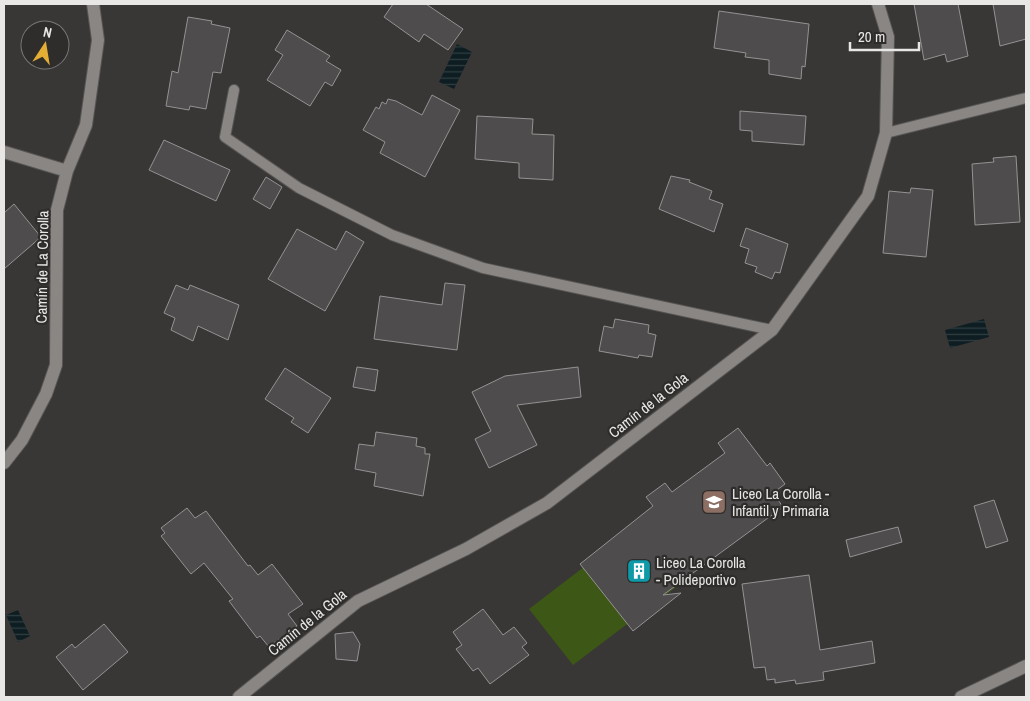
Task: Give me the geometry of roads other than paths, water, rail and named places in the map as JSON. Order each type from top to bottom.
[{"type":"street","name":"Camín de La Corolla","points":[[4,463],[22,440],[46,394],[56,365],[57,210],[67,171],[86,125],[98,40],[93,4]]},
{"type":"street","name":"Camín de la Gola","points":[[239,697],[358,601],[466,549],[547,503],[772,330],[868,196],[886,133],[888,38],[878,4]]},
{"type":"street","points":[[4,152],[67,171]]},
{"type":"street","points":[[961,697],[1026,666]]},
{"type":"lane","points":[[234,90],[225,137],[299,188],[392,235],[483,268],[772,330]]},
{"type":"lane","points":[[886,133],[1026,98]]},
{"type":"place","name":"Liceo La Corolla - Infantil y Primaria","points":[[714,502]]},
{"type":"place","name":"Liceo La Corolla - Polideportivo","points":[[639,571]]}]
